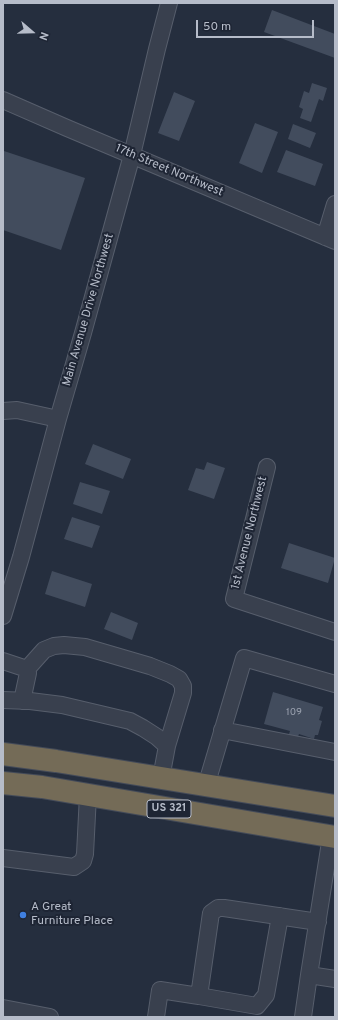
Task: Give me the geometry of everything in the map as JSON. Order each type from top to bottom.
[{"type":"highway","name":"US 321","points":[[3,754],[56,761],[335,806]]},
{"type":"highway","name":"US 321","points":[[3,783],[42,787],[333,836]]},
{"type":"street","name":"Main Avenue Drive Northwest","points":[[3,616],[21,557],[58,419],[86,326],[132,155],[169,3]]},
{"type":"street","name":"17th Street Northwest","points":[[3,100],[330,239]]},
{"type":"street","points":[[330,239],[335,204]]},
{"type":"street","points":[[3,411],[17,410],[58,419]]},
{"type":"street","name":"1st Avenue Northwest","points":[[267,467],[234,599],[335,632]]},
{"type":"street","points":[[22,701],[28,673],[27,669],[44,650],[54,646],[64,645],[85,648],[150,666],[170,674],[179,679],[183,686],[183,693],[167,746],[161,778]]},
{"type":"street","points":[[206,786],[244,658],[335,684]]},
{"type":"street","points":[[3,661],[27,669]]},
{"type":"street","points":[[3,700],[62,705],[130,721],[153,734],[167,746]]},
{"type":"street","points":[[222,730],[335,752]]},
{"type":"street","points":[[3,858],[74,867],[82,861],[85,854],[88,795]]},
{"type":"street","points":[[304,1017],[309,975],[333,836]]},
{"type":"street","points":[[200,991],[211,913],[218,908],[318,922]]},
{"type":"street","points":[[156,1017],[160,990],[200,991],[241,995],[254,993],[258,986],[275,915]]},
{"type":"street","points":[[200,991],[257,1006],[266,995],[275,915]]},
{"type":"street","points":[[309,975],[335,979]]},
{"type":"street","points":[[3,1008],[50,1017]]},
{"type":"building","points":[[272,10],[335,34],[335,58],[264,32]]},
{"type":"building","points":[[312,83],[327,88],[323,101],[319,99],[311,122],[300,118],[303,109],[299,107],[304,91],[309,93]]},
{"type":"building","points":[[174,92],[195,101],[179,141],[158,133]]},
{"type":"building","points":[[255,123],[278,132],[262,173],[239,163]]},
{"type":"building","points":[[293,124],[316,133],[310,148],[288,139]]},
{"type":"building","points":[[286,150],[323,164],[315,186],[277,172]]},
{"type":"building","points":[[4,151],[85,178],[61,250],[3,230]]},
{"type":"building","points":[[93,444],[131,459],[123,479],[85,464]]},
{"type":"building","points":[[207,462],[225,468],[214,499],[188,490],[196,468],[204,470]]},
{"type":"building","points":[[80,482],[110,491],[102,514],[73,504]]},
{"type":"building","points":[[72,517],[100,526],[92,548],[64,539]]},
{"type":"building","points":[[289,543],[335,558],[328,583],[281,568]]},
{"type":"building","points":[[52,571],[92,584],[85,607],[45,594]]},
{"type":"building","points":[[111,612],[138,623],[132,640],[104,629]]},
{"type":"building","points":[[273,692],[323,707],[319,720],[322,721],[318,735],[315,735],[314,739],[299,734],[297,739],[288,737],[290,731],[264,724]]},
{"type":"place","name":"A Great Furniture Place","points":[[23,915]]}]
